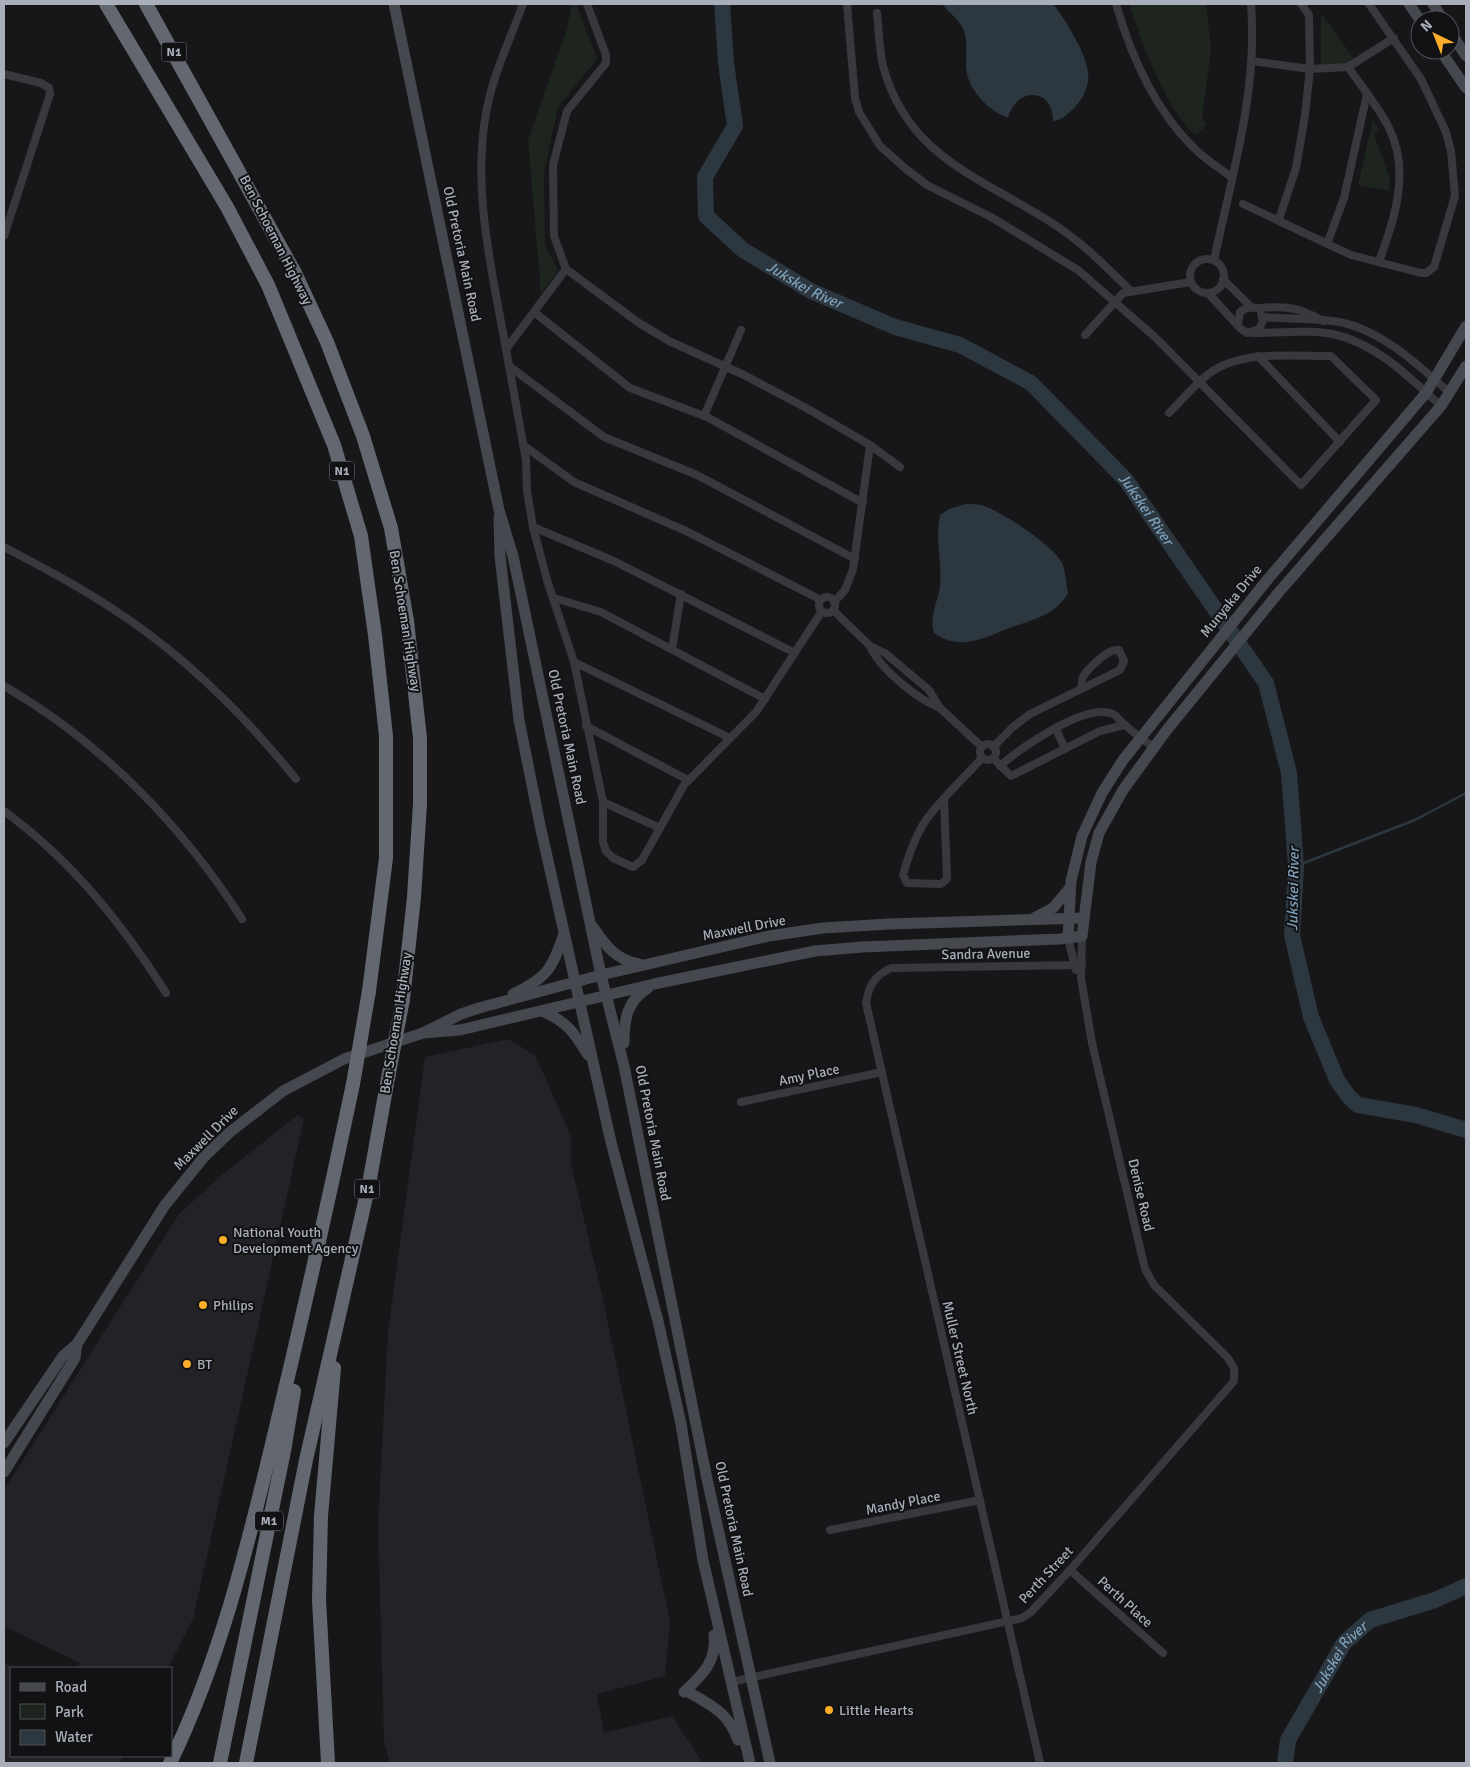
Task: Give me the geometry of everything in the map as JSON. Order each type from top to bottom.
[{"type":"highway","name":"Ben Schoeman Highway","points":[[106,4],[227,207],[268,285],[334,445],[360,536],[375,635],[386,736],[386,858],[369,991],[353,1084],[313,1277]]},
{"type":"highway","name":"Ben Schoeman Highway","points":[[146,4],[295,273],[327,342],[363,436],[391,528],[408,630],[420,738],[420,804],[415,887],[403,999],[369,1184],[345,1288]]},
{"type":"highway","points":[[170,1763],[193,1717],[231,1608],[313,1277]]},
{"type":"highway","name":"M1","points":[[220,1763],[284,1451],[313,1277]]},
{"type":"highway","points":[[328,1763],[319,1600],[321,1516],[333,1379],[345,1288]]},
{"type":"highway","name":"M1","points":[[246,1763],[306,1460],[345,1288]]},
{"type":"highway","points":[[324,1698],[338,1763]]},
{"type":"main road","name":"Old Pretoria Main Road","points":[[394,4],[499,510],[513,556],[601,975],[608,995],[624,1066],[707,1479],[770,1763]]},
{"type":"main road","points":[[1447,60],[1466,88]]},
{"type":"main road","name":"Munyaka Drive","points":[[1068,938],[1071,886],[1078,851],[1089,817],[1123,760],[1268,579],[1426,393],[1466,326]]},
{"type":"main road","points":[[1082,936],[1091,862],[1099,832],[1124,790],[1190,702],[1279,592],[1441,406],[1466,366]]},
{"type":"main road","name":"Old Pretoria Main Road","points":[[499,510],[500,556],[519,720],[564,934],[611,1142],[658,1321],[679,1415],[707,1576],[748,1763]]},
{"type":"main road","points":[[1028,921],[1053,908],[1065,896],[1071,886]]},
{"type":"main road","name":"Maxwell Drive","points":[[4,1443],[43,1382],[63,1356],[77,1344],[165,1205],[204,1157],[230,1132],[283,1092],[315,1072],[375,1047],[423,1033],[461,1014],[486,1006],[601,975],[769,936],[823,928],[1083,918]]},
{"type":"main road","points":[[590,921],[604,942],[620,958],[642,965]]},
{"type":"main road","points":[[486,1006],[542,979],[553,962],[564,934]]},
{"type":"main road","name":"Maxwell Drive","points":[[423,1033],[460,1030],[654,984],[765,960],[824,950],[1082,936]]},
{"type":"main road","points":[[624,1066],[625,1017],[635,998],[654,984]]},
{"type":"main road","points":[[542,1011],[556,1017],[570,1028],[593,1063]]},
{"type":"main road","name":"Maxwell Drive","points":[[4,1472],[75,1358],[77,1344]]},
{"type":"main road","points":[[707,1576],[714,1653],[708,1668],[686,1692],[728,1718],[748,1763]]},
{"type":"street","points":[[523,4],[489,101],[482,159],[485,227],[523,446],[533,527],[574,662],[603,802],[603,833],[606,851],[613,858],[629,867],[633,867],[642,860],[677,795],[688,780],[730,738],[765,699],[822,611]]},
{"type":"street","points":[[587,4],[606,55],[606,63],[567,111],[553,165],[554,236],[566,269],[640,323],[669,341],[808,409],[870,445],[900,467]]},
{"type":"street","points":[[847,4],[855,98],[859,112],[880,146],[927,185],[991,217],[1078,270],[1156,338],[1200,382],[1301,485],[1376,400],[1331,356],[1258,356],[1212,371],[1200,382],[1169,413]]},
{"type":"street","points":[[1116,4],[1125,34],[1145,82],[1162,111],[1193,148],[1231,177]]},
{"type":"street","points":[[1214,260],[1244,122],[1252,61],[1251,4]]},
{"type":"street","points":[[1279,219],[1296,168],[1310,69],[1309,15],[1301,4]]},
{"type":"street","points":[[1243,204],[1279,219],[1351,255],[1421,273],[1430,270],[1437,262],[1455,196],[1451,151],[1446,132],[1422,79],[1369,4]]},
{"type":"street","points":[[877,13],[883,65],[903,113],[924,141],[953,166],[1004,194],[1073,237],[1130,290]]},
{"type":"street","points":[[1252,61],[1310,69],[1348,67],[1394,38]]},
{"type":"street","points":[[1348,67],[1390,129],[1400,172],[1399,199],[1379,262]]},
{"type":"street","points":[[4,74],[41,83],[49,88],[50,94],[4,236]]},
{"type":"street","points":[[1326,244],[1344,198],[1367,94]]},
{"type":"street","points":[[1208,293],[1218,289],[1223,279],[1222,268],[1214,260]]},
{"type":"street","points":[[1214,260],[1197,263],[1191,271],[1191,282],[1198,290],[1208,293],[1243,331],[1252,333],[1335,334],[1372,349],[1387,359],[1441,406]]},
{"type":"street","points":[[506,349],[566,269]]},
{"type":"street","points":[[1223,279],[1262,317],[1339,322],[1371,334],[1388,343],[1450,393]]},
{"type":"street","points":[[1085,335],[1118,296],[1130,290],[1191,282]]},
{"type":"street","points":[[1238,324],[1240,312],[1253,308],[1286,306],[1307,312],[1325,322]]},
{"type":"street","points":[[534,312],[630,388],[704,416],[863,503]]},
{"type":"street","points":[[1252,333],[1260,329],[1262,317]]},
{"type":"street","points":[[704,416],[741,330]]},
{"type":"street","points":[[1258,356],[1340,442]]},
{"type":"street","points":[[508,366],[604,437],[698,475],[856,559]]},
{"type":"street","points":[[822,611],[828,613],[833,606],[850,579],[856,559],[870,445]]},
{"type":"street","points":[[523,446],[574,482],[686,531],[821,600]]},
{"type":"street","points":[[533,527],[614,561],[795,653]]},
{"type":"street","points":[[4,547],[88,593],[165,646],[248,723],[296,779]]},
{"type":"street","points":[[672,650],[681,594]]},
{"type":"street","points":[[821,600],[827,597],[885,666],[918,696],[940,708],[982,746]]},
{"type":"street","points":[[554,598],[601,612],[765,699]]},
{"type":"street","points":[[821,600],[820,606],[822,611]]},
{"type":"street","points":[[870,646],[893,660],[924,686],[932,694],[940,708]]},
{"type":"street","points":[[993,747],[1021,719],[1082,689],[1122,668],[1124,661],[1119,650],[1112,651],[1088,670],[1082,680],[1082,689]]},
{"type":"street","points":[[574,662],[730,738]]},
{"type":"street","points":[[4,686],[59,723],[128,780],[199,858],[242,918]]},
{"type":"street","points":[[1000,766],[1015,752],[1056,729],[1086,715],[1104,712],[1114,714],[1154,748]]},
{"type":"street","points":[[993,758],[1011,776],[1110,727],[1125,725]]},
{"type":"street","points":[[586,726],[688,780]]},
{"type":"street","points":[[1056,729],[1065,749]]},
{"type":"street","points":[[989,744],[996,751],[993,758],[989,761],[982,758],[979,754],[982,746],[989,744]]},
{"type":"street","points":[[944,800],[947,879],[941,884],[907,883],[903,875],[921,828],[944,800],[982,758]]},
{"type":"street","points":[[603,802],[660,828]]},
{"type":"street","points":[[4,811],[54,853],[88,887],[119,923],[166,993]]},
{"type":"street","name":"Denise Road","points":[[1082,936],[1081,978],[1092,1043],[1145,1269],[1154,1286],[1232,1364],[1235,1376],[1231,1385]]},
{"type":"street","name":"Denise Road","points":[[1068,938],[1073,966],[1081,978]]},
{"type":"street","name":"Sandra Avenue","points":[[891,968],[1082,965]]},
{"type":"street","name":"Muller Street North","points":[[891,968],[875,978],[870,986],[866,1003],[1040,1763]]},
{"type":"street","name":"Amy Place","points":[[741,1102],[882,1072]]},
{"type":"street","name":"Perth Street","points":[[731,1682],[1018,1620],[1031,1612],[1070,1570],[1231,1385]]},
{"type":"street","name":"Mandy Place","points":[[830,1530],[980,1500]]},
{"type":"street","name":"Perth Place","points":[[1070,1570],[1163,1653]]},
{"type":"shaded area","points":[[508,1039],[535,1055],[571,1136],[571,1164],[602,1295],[670,1622],[665,1676],[597,1694],[604,1733],[672,1716],[703,1763],[390,1763],[384,1741],[378,1525],[388,1332],[425,1057]]},
{"type":"shaded area","points":[[298,1115],[304,1119],[193,1619],[169,1667],[78,1667],[80,1663],[4,1626],[4,1490],[179,1214],[224,1173]]},
{"type":"shaded area","points":[[4,1663],[12,1667],[10,1667],[10,1757],[122,1757],[119,1763],[4,1763]]},
{"type":"green space","points":[[572,4],[576,4],[597,59],[558,107],[544,173],[545,245],[558,271],[541,293],[528,140],[567,29]]},
{"type":"green space","points":[[1130,4],[1206,4],[1211,49],[1202,119],[1207,125],[1196,135],[1175,111],[1165,93],[1147,54]]},
{"type":"green space","points":[[1321,13],[1354,59],[1346,64],[1321,65]]},
{"type":"green space","points":[[1373,119],[1379,130],[1374,134],[1390,179],[1389,191],[1358,185]]},
{"type":"water","points":[[942,4],[1053,4],[1074,36],[1086,64],[1088,83],[1085,93],[1079,102],[1066,116],[1056,121],[1053,121],[1047,102],[1041,97],[1034,95],[1026,96],[1018,101],[1012,108],[1008,118],[988,106],[977,95],[969,81],[966,69],[964,31],[957,20]]},
{"type":"water","points":[[966,504],[990,508],[1025,529],[1048,547],[1062,563],[1068,593],[1063,601],[1041,617],[980,639],[961,642],[943,638],[934,633],[933,622],[940,583],[938,524],[940,515],[949,509]]},
{"type":"waterway","name":"Jukskei River","points":[[722,4],[726,63],[735,126],[705,177],[706,216],[743,250],[811,291],[895,327],[960,345],[1031,383],[1126,480],[1266,683],[1289,773],[1296,866],[1292,935],[1311,1017],[1337,1080],[1349,1097],[1358,1105],[1416,1115],[1466,1130]]},
{"type":"waterway","points":[[1296,866],[1415,820],[1466,793]]},
{"type":"waterway","name":"Jukskei River","points":[[1285,1763],[1288,1740],[1344,1643],[1370,1620],[1435,1600],[1466,1586]]},
{"type":"place","name":"National Youth Development Agency","points":[[223,1240]]},
{"type":"place","name":"Philips","points":[[203,1305]]},
{"type":"place","name":"BT","points":[[187,1364]]},
{"type":"place","name":"Little Hearts","points":[[829,1710]]}]
